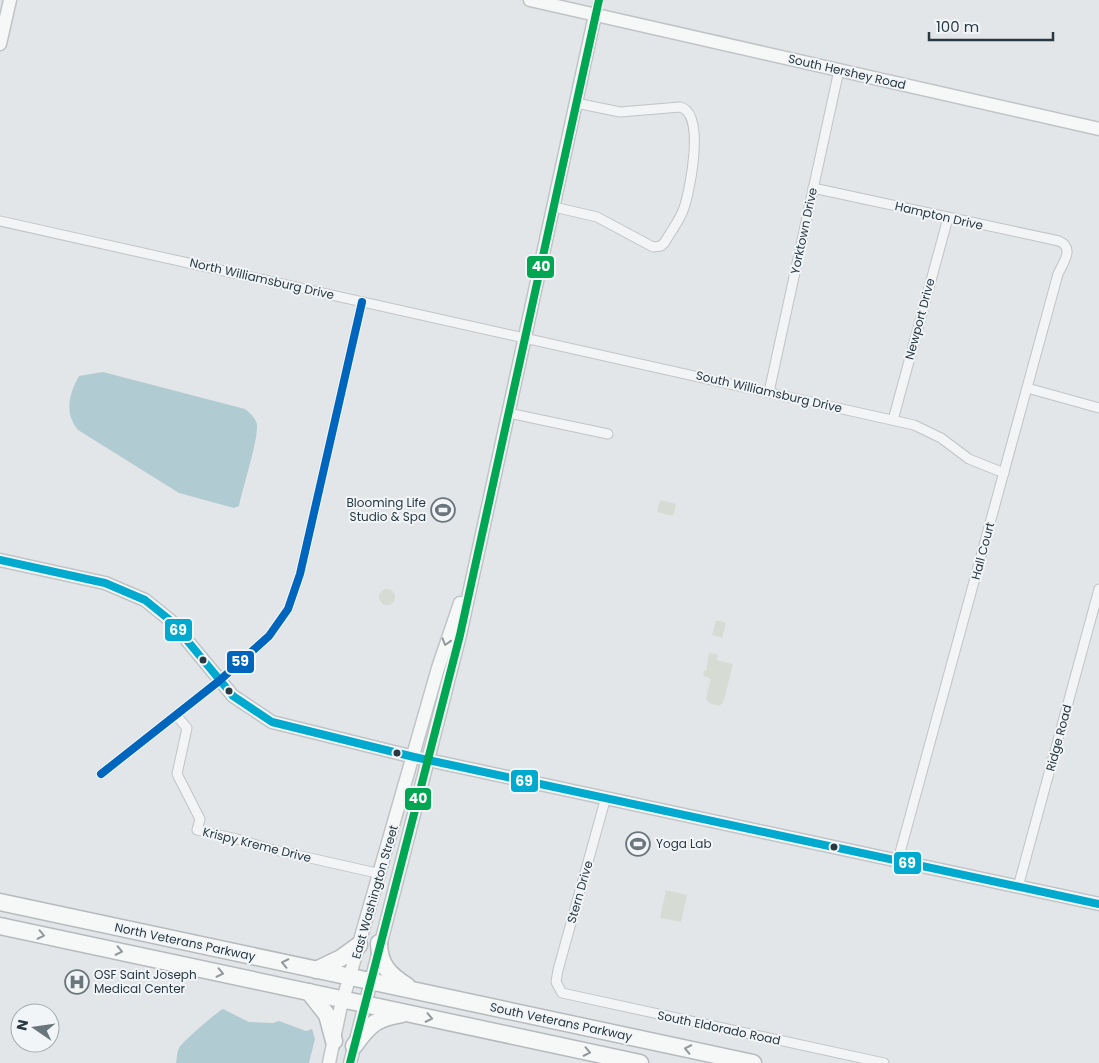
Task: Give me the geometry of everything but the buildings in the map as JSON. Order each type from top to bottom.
[{"type":"highway","name":"North Veterans Parkway","points":[[0,902],[369,981]]},
{"type":"highway","name":"North Veterans Parkway","points":[[0,926],[343,999]]},
{"type":"highway","points":[[379,943],[380,957],[384,967],[392,976],[414,990]]},
{"type":"highway","points":[[316,970],[342,958],[360,944]]},
{"type":"highway","name":"South Veterans Parkway","points":[[369,981],[753,1063]]},
{"type":"highway","points":[[309,992],[327,1015],[334,1041]]},
{"type":"highway","name":"South Veterans Parkway","points":[[343,999],[640,1063]]},
{"type":"highway","points":[[354,1046],[370,1025],[390,1016],[408,1014]]},
{"type":"main road","points":[[0,44],[10,0]]},
{"type":"main road","name":"South Hershey Road","points":[[530,0],[1099,129]]},
{"type":"main road","name":"East Washington Street","points":[[350,1063],[369,981],[445,698],[595,15]]},
{"type":"main road","points":[[0,560],[105,583],[135,595],[171,621],[219,681],[247,707],[272,722],[414,756],[1099,904]]},
{"type":"main road","name":"East Washington Street","points":[[329,1063],[343,999],[381,874],[452,624],[470,580]]},
{"type":"street","name":"East Washington Street","points":[[595,15],[599,0]]},
{"type":"street","name":"Yorktown Drive","points":[[769,392],[839,70]]},
{"type":"street","points":[[554,208],[597,217],[653,247],[661,246],[665,242],[684,209],[695,153],[692,116],[688,111],[680,107],[620,112],[576,103]]},
{"type":"street","name":"Hampton Drive","points":[[813,188],[1064,243]]},
{"type":"street","name":"Newport Drive","points":[[893,420],[948,218]]},
{"type":"street","name":"North Williamsburg Drive","points":[[0,220],[524,337]]},
{"type":"street","name":"Hall Court","points":[[898,860],[1058,274],[1067,256],[1064,243]]},
{"type":"street","points":[[101,774],[219,681],[272,633],[288,609],[300,574],[362,302]]},
{"type":"street","name":"South Williamsburg Drive","points":[[524,337],[893,420],[928,431],[969,459],[1004,473]]},
{"type":"street","points":[[1027,388],[1099,408]]},
{"type":"street","points":[[508,413],[608,434]]},
{"type":"street","name":"Ridge Road","points":[[1018,887],[1099,589]]},
{"type":"street","name":"Krispy Kreme Drive","points":[[176,715],[187,728],[177,774],[200,819],[197,830],[237,838],[270,850],[381,874]]},
{"type":"street","name":"Stern Drive","points":[[557,987],[558,970],[606,797]]},
{"type":"street","name":"South Eldorado Road","points":[[557,987],[570,995],[884,1063]]},
{"type":"shaded area","points":[[660,500],[676,504],[673,516],[657,512]]},
{"type":"shaded area","points":[[384,589],[390,589],[395,594],[393,603],[384,605],[379,600],[379,594]]},
{"type":"shaded area","points":[[716,620],[726,623],[722,638],[712,635]]},
{"type":"shaded area","points":[[709,653],[718,655],[717,660],[733,664],[723,703],[719,706],[709,703],[706,698],[711,679],[703,676],[704,671],[706,671]]},
{"type":"shaded area","points":[[666,890],[687,895],[681,922],[660,918]]},
{"type":"water","points":[[103,372],[245,409],[251,414],[257,425],[257,432],[239,506],[234,508],[179,493],[78,430],[71,417],[70,403],[79,376]]},
{"type":"water","points":[[223,1009],[249,1022],[273,1023],[279,1021],[306,1031],[312,1029],[315,1039],[309,1063],[176,1063],[181,1045]]},
{"type":"transit line","name":"40","points":[[350,1063],[460,635],[599,0]]},
{"type":"transit line","name":"59","points":[[101,774],[219,681],[269,636],[288,609],[300,574],[362,302]]},
{"type":"transit line","name":"69","points":[[0,560],[105,583],[145,600],[171,621],[233,696],[272,722],[414,757],[1099,904]]},
{"type":"place","name":"Blooming Life Studio & Spa","points":[[443,510]]},
{"type":"place","name":"Yoga Lab","points":[[638,844]]},
{"type":"place","name":"OSF Saint Joseph Medical Center","points":[[77,982]]}]
